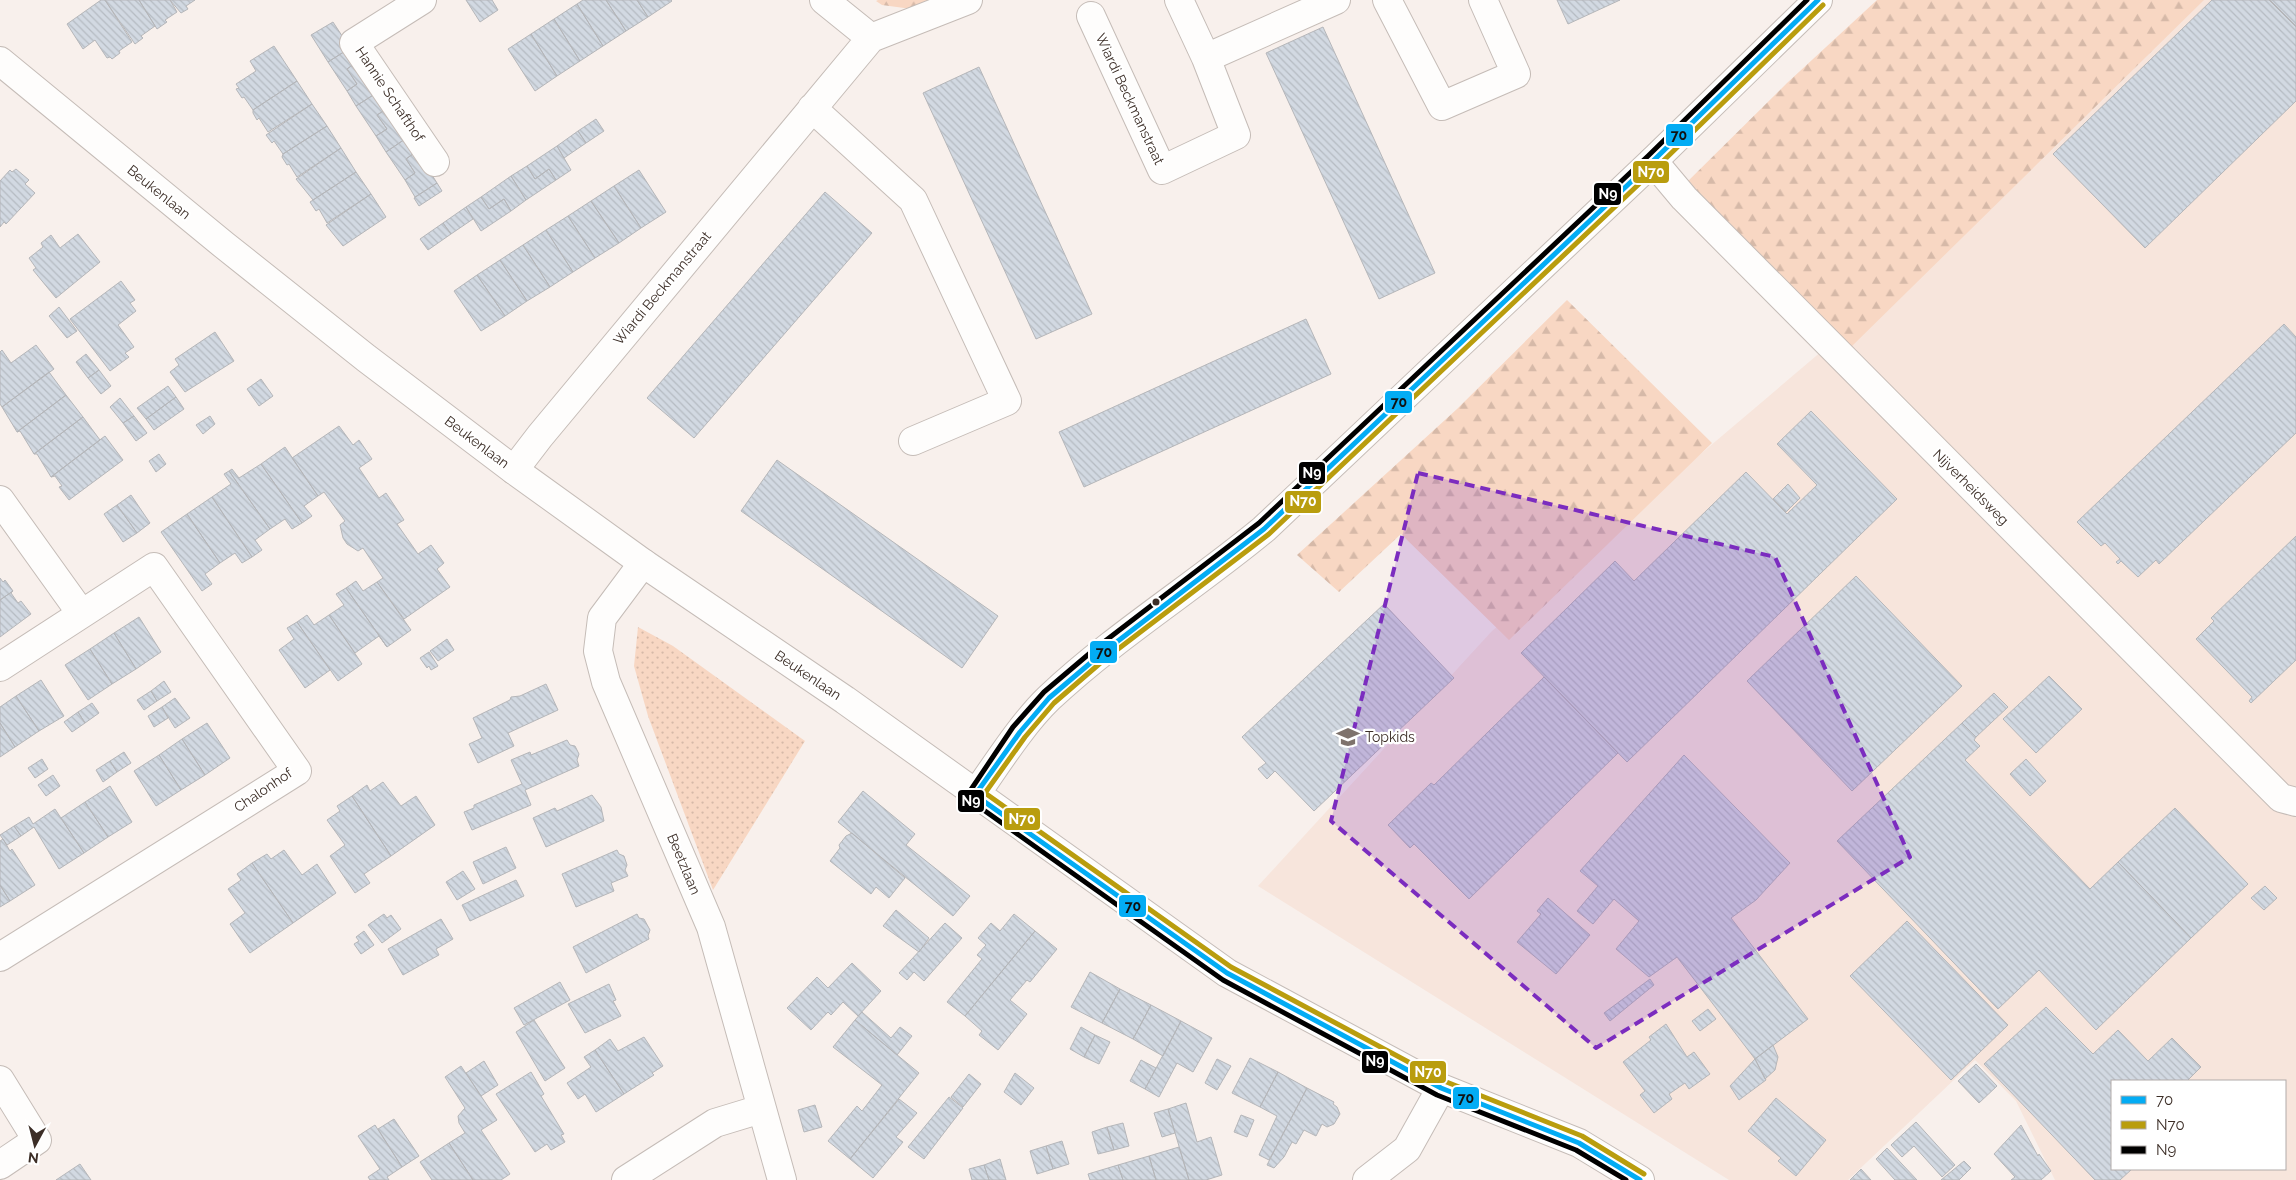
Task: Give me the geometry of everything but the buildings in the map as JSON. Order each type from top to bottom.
[{"type":"street","name":"Hannie Schafthof","points":[[422,0],[354,43],[435,162]]},
{"type":"street","points":[[824,0],[872,38]]},
{"type":"street","name":"Wiardi Beckmanstraat","points":[[514,470],[540,436],[872,38],[968,0]]},
{"type":"street","name":"Wiardi Beckmanstraat","points":[[1091,16],[1162,170],[1236,136],[1206,58],[1180,0]]},
{"type":"street","points":[[1206,58],[1336,0]]},
{"type":"street","points":[[1387,0],[1442,106],[1516,74],[1483,0]]},
{"type":"street","points":[[975,795],[1005,751],[1048,699],[1096,659],[1217,568],[1264,529],[1653,161],[1818,0]]},
{"type":"street","name":"Beukenlaan","points":[[0,61],[246,263],[366,358],[514,470],[643,563],[845,700],[975,795],[1227,972],[1441,1088],[1579,1143],[1640,1180]]},
{"type":"street","points":[[812,108],[914,200],[1007,401],[914,441]]},
{"type":"street","name":"Nijverheidsweg","points":[[1653,161],[1690,205],[2274,792],[2281,798],[2296,802]]},
{"type":"street","points":[[0,500],[81,613]]},
{"type":"street","name":"Beetzlaan","points":[[643,563],[602,618],[598,651],[606,682],[711,928],[782,1180]]},
{"type":"street","name":"Chalonhof","points":[[0,667],[154,567],[297,771],[0,957]]},
{"type":"street","points":[[0,1080],[37,1140],[0,1165]]},
{"type":"street","points":[[1367,1180],[1407,1149],[1441,1088]]},
{"type":"street","points":[[626,1180],[715,1123],[761,1110]]},
{"type":"highlighted area","points":[[1418,473],[1775,557],[1910,857],[1596,1048],[1331,821]]},
{"type":"shaded area","points":[[2182,0],[2296,0],[2296,1180],[2055,1180],[2016,1101],[1975,1060],[1848,1180],[1729,1180],[1258,886],[1492,631],[1855,323]]},
{"type":"green space","points":[[942,0],[919,10],[882,5],[876,1]]},
{"type":"green space","points":[[1877,0],[2204,0],[1849,349],[1683,186],[1787,83]]},
{"type":"green space","points":[[1567,300],[1712,443],[1509,640],[1401,534],[1339,592],[1297,555],[1457,409]]},
{"type":"green space","points":[[638,627],[673,646],[805,741],[713,890],[648,716],[634,666]]},
{"type":"transit line","name":"N9","points":[[1626,1180],[1576,1150],[1437,1095],[1223,980],[971,801],[968,794],[1013,727],[1044,692],[1096,648],[1259,523],[1648,156],[1807,0]]},
{"type":"transit line","name":"70","points":[[975,795],[1020,732],[1049,698],[1101,654],[1264,529],[1653,161],[1818,0]]},
{"type":"transit line","name":"N70","points":[[1644,1174],[1582,1136],[1444,1081],[1231,967],[985,793],[1025,737],[1054,703],[1105,659],[1269,534],[1658,166],[1823,5]]},
{"type":"transit line","name":"70","points":[[975,795],[1227,973],[1441,1088],[1579,1143],[1640,1180]]},
{"type":"place","name":"Topkids","points":[[1348,737]]}]
